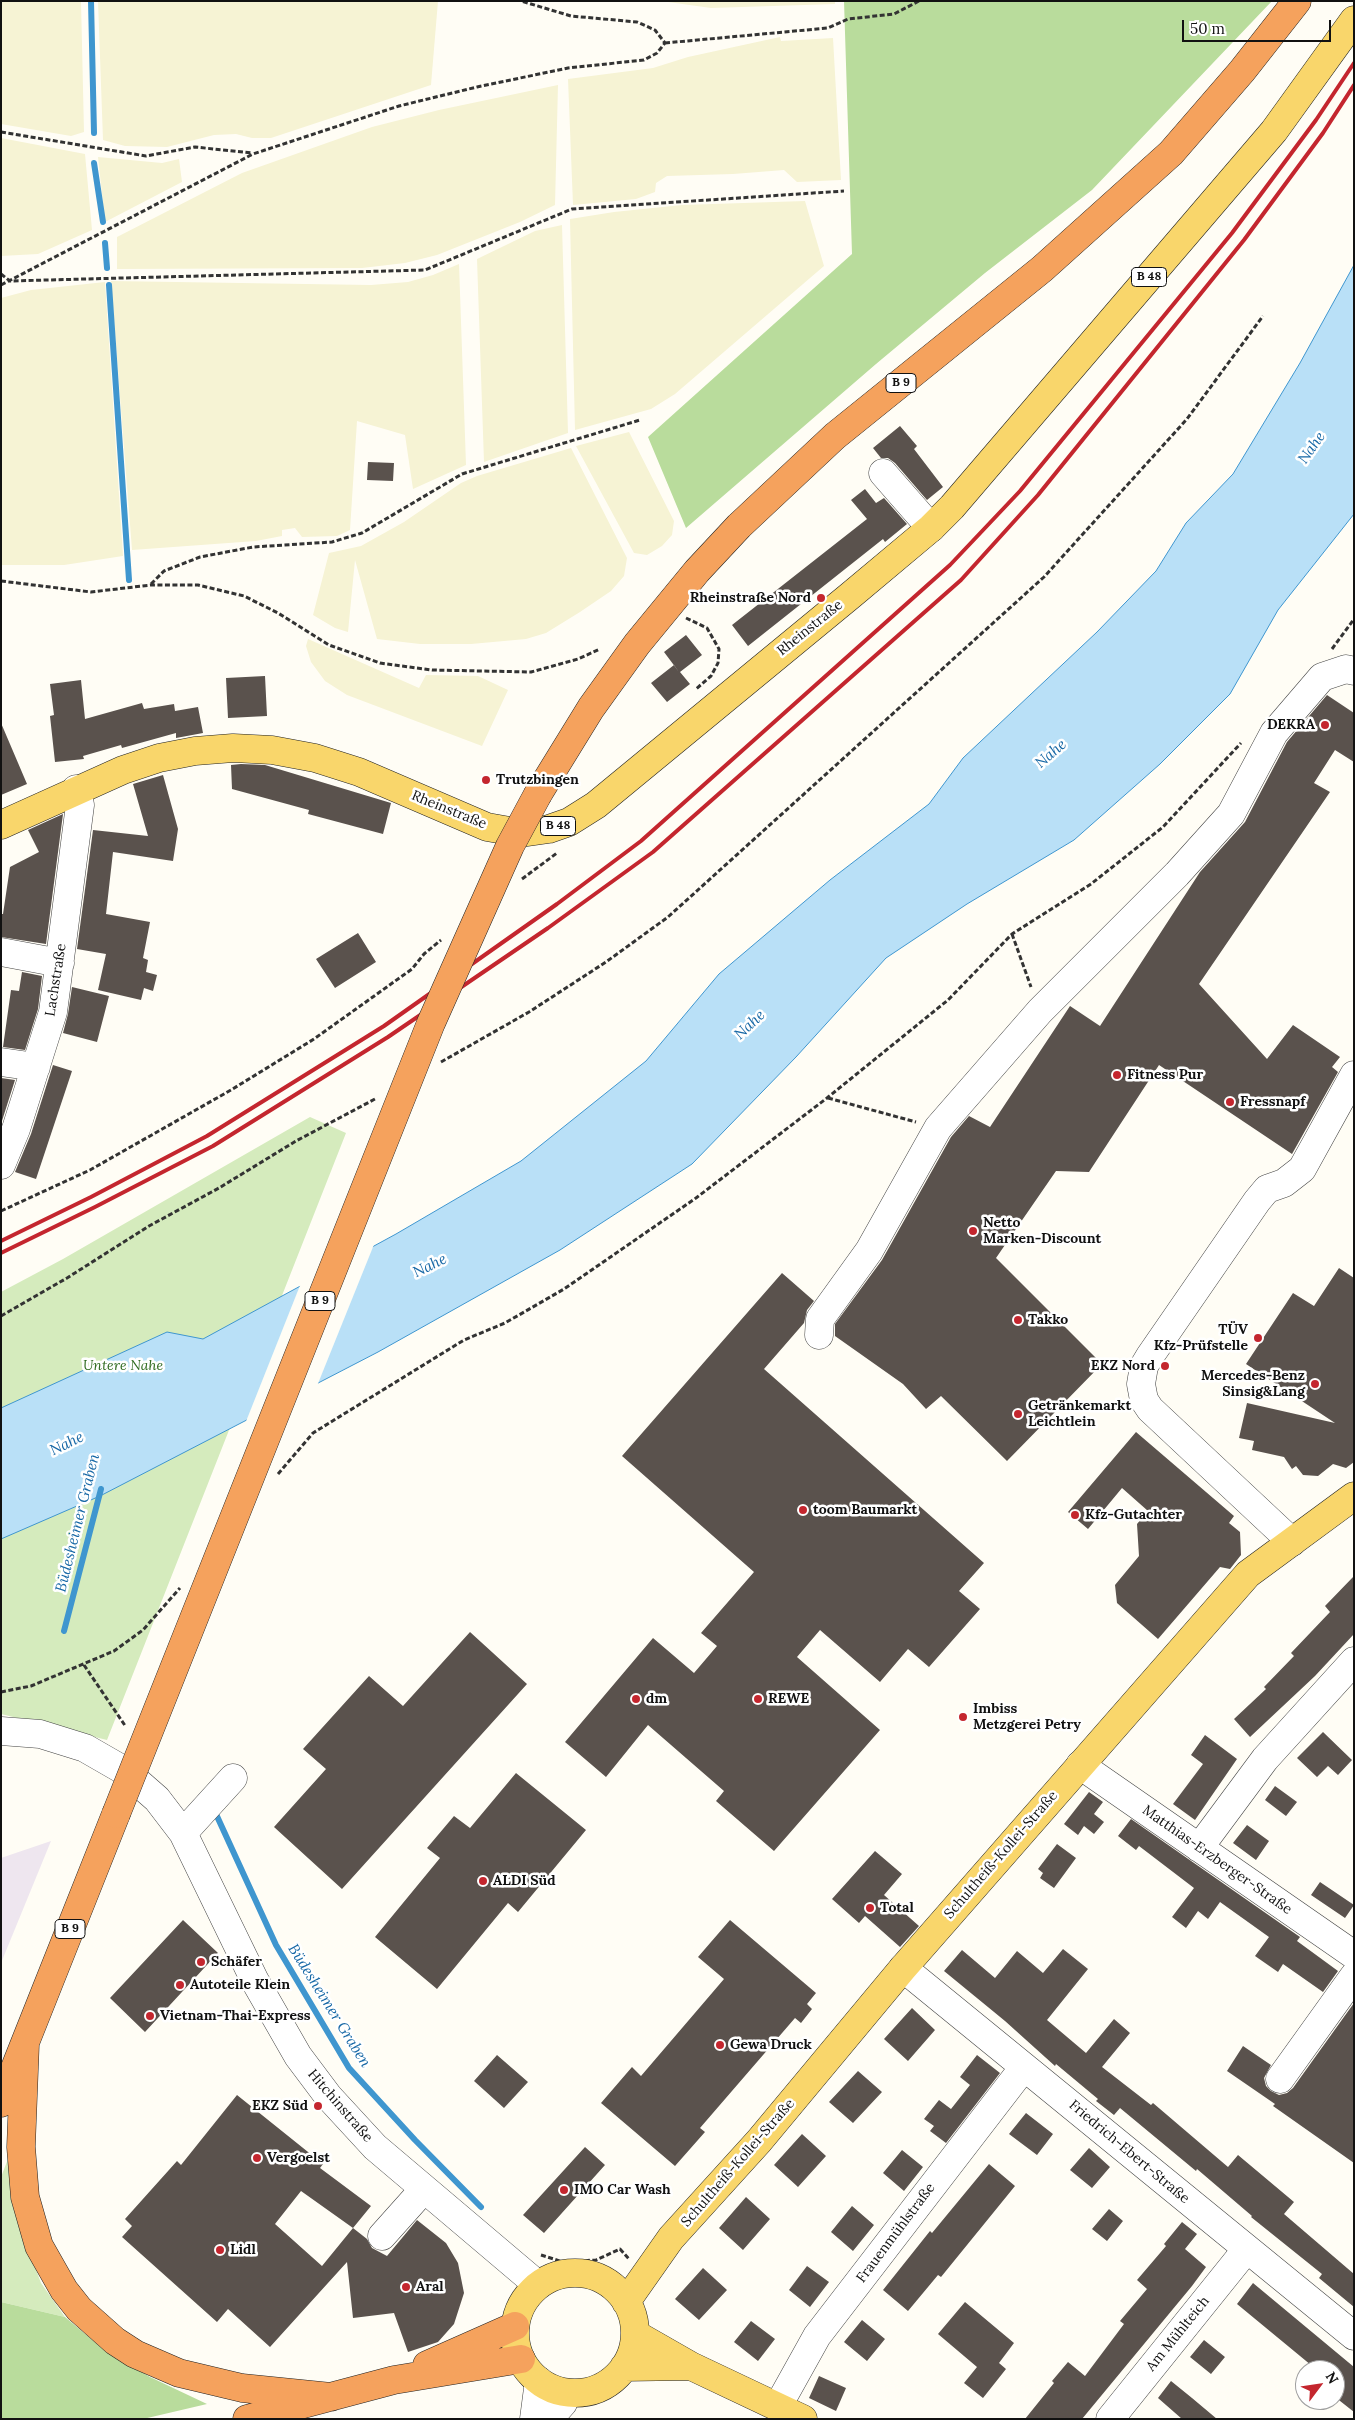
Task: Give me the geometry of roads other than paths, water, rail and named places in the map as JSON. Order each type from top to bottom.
[{"type":"highway","name":"B 9","points":[[1,2103],[430,1023],[510,846],[538,794],[591,708],[637,644],[697,571],[739,526],[835,436],[1042,269],[1171,153],[1242,71],[1297,1]]},
{"type":"highway","points":[[25,2044],[22,2147],[25,2198],[39,2246],[60,2283],[79,2309],[115,2341],[135,2354],[179,2373],[242,2388],[331,2397]]},
{"type":"highway","points":[[394,2380],[515,2326]]},
{"type":"highway","points":[[247,2419],[277,2414],[394,2380],[521,2359]]},
{"type":"main road","name":"Rheinstraße","points":[[1,824],[76,789],[123,770],[186,753],[234,748],[272,750],[315,758],[359,772],[487,827],[521,833],[549,829],[569,822],[596,805],[931,528],[952,507],[1274,131],[1354,20]]},
{"type":"main road","name":"Schultheiß-Kollei-Straße","points":[[618,2293],[759,2141],[903,1968],[1248,1574],[1354,1496]]},
{"type":"main road","name":"Schultheiß-Kollei-Straße","points":[[618,2293],[635,2264],[671,2238]]},
{"type":"main road","points":[[624,2376],[635,2334],[633,2317],[618,2293],[592,2275],[573,2272],[554,2276],[538,2285],[522,2303],[515,2326],[515,2343],[521,2359],[528,2371],[539,2381],[573,2400],[584,2392],[599,2388],[613,2379],[691,2366]]},
{"type":"main road","points":[[635,2334],[691,2366],[803,2419]]},
{"type":"street","points":[[883,473],[931,528]]},
{"type":"street","points":[[819,1335],[820,1319],[869,1251],[938,1128],[1040,1011],[1177,874],[1232,814],[1274,733],[1322,678],[1346,669],[1354,671]]},
{"type":"street","name":"Lachstraße","points":[[1,1165],[36,1067],[53,1012],[80,805],[76,789]]},
{"type":"street","points":[[1,952],[60,963]]},
{"type":"street","points":[[1,1062],[36,1067]]},
{"type":"street","points":[[1292,1542],[1150,1409],[1144,1400],[1140,1384],[1144,1366],[1150,1356],[1257,1201],[1268,1189],[1284,1183],[1302,1169],[1354,1075]]},
{"type":"street","points":[[1199,1848],[1265,1759],[1354,1661]]},
{"type":"street","name":"Hitchinstraße","points":[[1,1731],[40,1734],[63,1740],[106,1759],[147,1790],[183,1833],[206,1876],[256,1981],[298,2056],[328,2096],[375,2147],[538,2285]]},
{"type":"street","name":"Matthias-Erzberger-Straße","points":[[1080,1765],[1354,1955]]},
{"type":"street","points":[[183,1833],[233,1778]]},
{"type":"street","name":"Friedrich-Ebert-Straße","points":[[903,1968],[1246,2250],[1354,2336]]},
{"type":"street","points":[[1280,2079],[1354,1976]]},
{"type":"street","name":"Frauenmühlstraße","points":[[778,2406],[817,2336],[1024,2067]]},
{"type":"street","points":[[382,2236],[424,2189]]},
{"type":"street","name":"Am Mühlteich","points":[[1110,2419],[1246,2250]]},
{"type":"street","points":[[534,2419],[539,2381]]},
{"type":"street","points":[[549,2419],[562,2403],[573,2400]]},
{"type":"water","name":"Nahe","points":[[1354,265],[1354,514],[1278,610],[1230,694],[1160,764],[1074,840],[967,904],[886,958],[796,1057],[692,1164],[560,1250],[378,1352],[100,1496],[1,1539],[1,1408],[167,1332],[203,1339],[396,1234],[521,1161],[646,1061],[719,974],[830,880],[929,804],[963,758],[1097,632],[1156,571],[1186,523],[1233,474],[1300,363]]},
{"type":"waterway","points":[[91,1],[94,133]]},
{"type":"waterway","points":[[94,163],[103,222]]},
{"type":"waterway","points":[[105,243],[107,268]]},
{"type":"waterway","points":[[109,285],[129,580]]},
{"type":"waterway","name":"Büdesheimer Graben","points":[[64,1631],[101,1489]]},
{"type":"waterway","name":"Büdesheimer Graben","points":[[216,1814],[276,1945],[349,2068],[415,2140],[481,2207]]},
{"type":"railway","points":[[1,1241],[91,1197],[207,1136],[384,1026],[557,904],[641,841],[950,565],[1020,491],[1232,233],[1316,120],[1354,63]]},
{"type":"railway","points":[[1,1253],[213,1146],[388,1037],[548,928],[653,852],[961,580],[1038,495],[1244,240],[1323,133],[1354,85]]},
{"type":"place","name":"Rheinstraße Nord","points":[[821,598]]},
{"type":"place","name":"DEKRA","points":[[1325,725]]},
{"type":"place","name":"Trutzbingen","points":[[486,780]]},
{"type":"place","name":"Fitness Pur","points":[[1117,1075]]},
{"type":"place","name":"Fressnapf","points":[[1230,1102]]},
{"type":"place","name":"Netto Marken-Discount","points":[[973,1231]]},
{"type":"place","name":"Takko","points":[[1018,1320]]},
{"type":"place","name":"TÜV Kfz-Prüfstelle","points":[[1258,1338]]},
{"type":"place","name":"EKZ Nord","points":[[1165,1366]]},
{"type":"place","name":"Mercedes-Benz Sinsig&Lang","points":[[1315,1384]]},
{"type":"place","name":"Getränkemarkt Leichtlein","points":[[1018,1414]]},
{"type":"place","name":"toom Baumarkt","points":[[803,1510]]},
{"type":"place","name":"Kfz-Gutachter","points":[[1075,1515]]},
{"type":"place","name":"dm","points":[[636,1699]]},
{"type":"place","name":"REWE","points":[[758,1699]]},
{"type":"place","name":"Imbiss Metzgerei Petry","points":[[963,1717]]},
{"type":"place","name":"ALDI Süd","points":[[483,1881]]},
{"type":"place","name":"Total","points":[[870,1908]]},
{"type":"place","name":"Schäfer","points":[[201,1962]]},
{"type":"place","name":"Autoteile Klein","points":[[180,1985]]},
{"type":"place","name":"Vietnam-Thai-Express","points":[[150,2016]]},
{"type":"place","name":"Gewa Druck","points":[[720,2045]]},
{"type":"place","name":"EKZ Süd","points":[[318,2106]]},
{"type":"place","name":"Vergoelst","points":[[257,2158]]},
{"type":"place","name":"IMO Car Wash","points":[[564,2190]]},
{"type":"place","name":"Lidl","points":[[220,2250]]},
{"type":"place","name":"Aral","points":[[406,2287]]},
{"type":"park label","name":"Untere Nahe","points":[[123,1366]]}]
